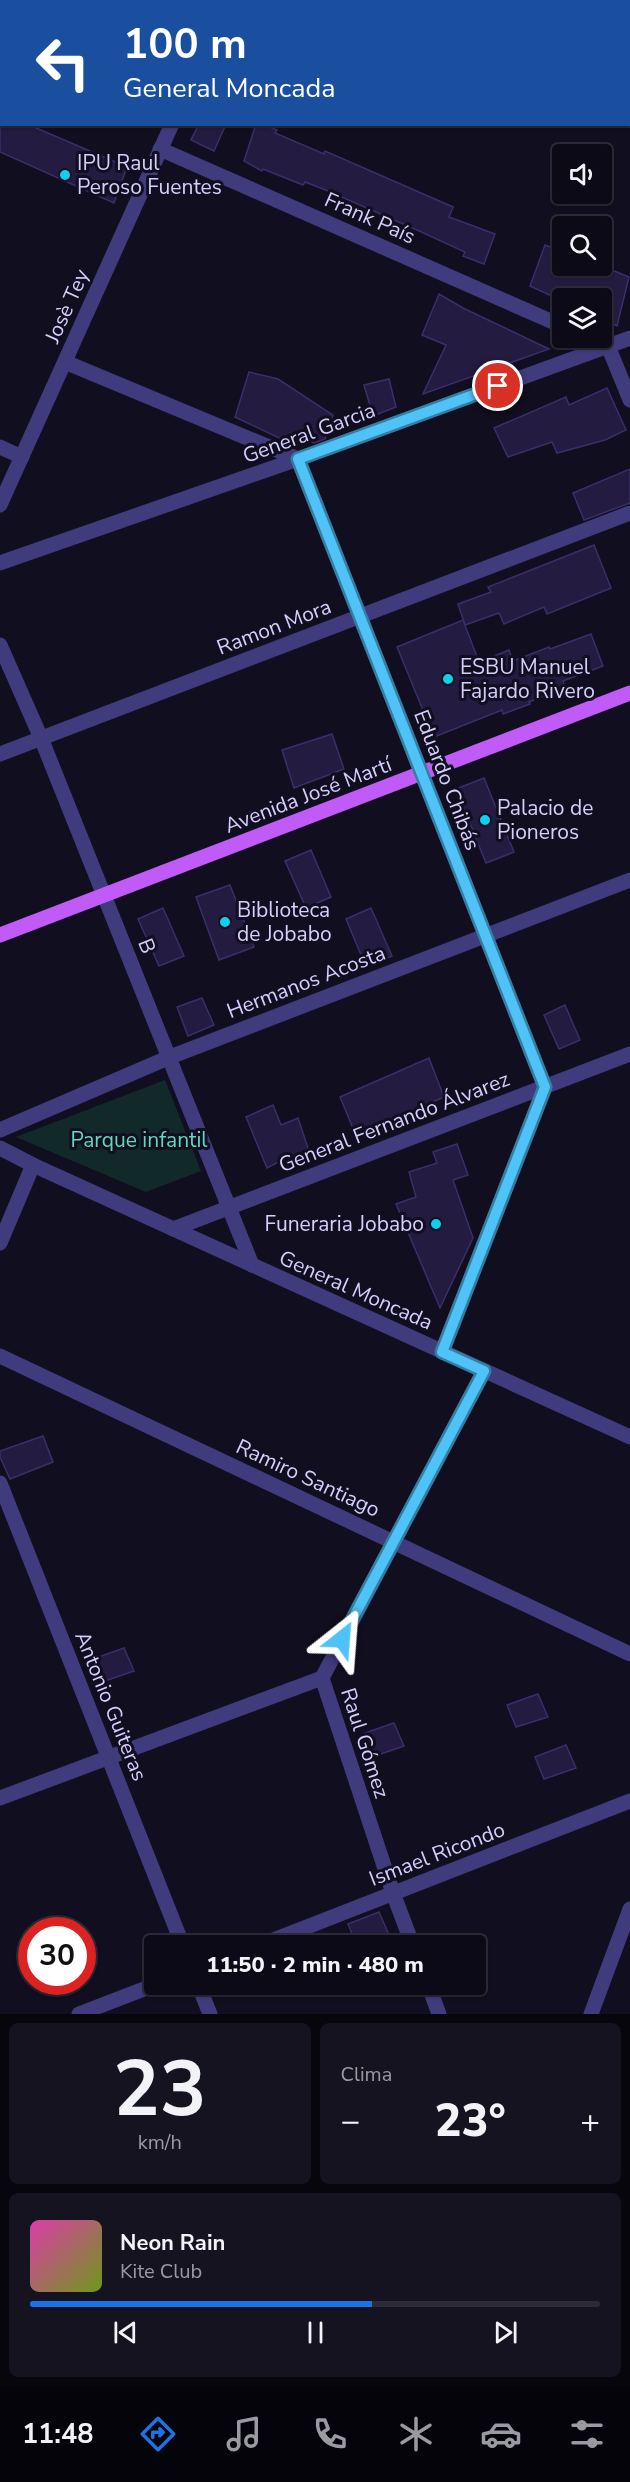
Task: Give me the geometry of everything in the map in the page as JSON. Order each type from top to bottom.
[{"type":"main road","name":"Avenida José Martí","points":[[0,935],[105,897],[630,693]]},
{"type":"street","name":"Josè Tey","points":[[0,505],[171,126]]},
{"type":"street","name":"Frank País","points":[[160,149],[552,322]]},
{"type":"street","name":"General Garcia","points":[[612,345],[630,338]]},
{"type":"street","name":"General Garcia","points":[[0,563],[298,459],[603,348]]},
{"type":"street","points":[[609,348],[630,400]]},
{"type":"street","points":[[65,362],[298,459]]},
{"type":"street","points":[[0,447],[22,457]]},
{"type":"street","name":"Eduardo Chibás","points":[[298,459],[545,1087]]},
{"type":"street","name":"Ramon Mora","points":[[0,754],[630,513]]},
{"type":"street","name":"B","points":[[0,645],[41,738],[252,1265]]},
{"type":"street","name":"Hermanos Acosta","points":[[0,1130],[170,1057],[630,880]]},
{"type":"street","name":"General Fernando Álvarez","points":[[173,1229],[630,1054]]},
{"type":"street","points":[[442,1352],[545,1087]]},
{"type":"street","name":"General Moncada","points":[[0,1148],[630,1437]]},
{"type":"street","points":[[0,1243],[33,1165]]},
{"type":"street","name":"Ramiro Santiago","points":[[0,1356],[630,1654]]},
{"type":"street","name":"Raul Gómez","points":[[409,1935],[322,1678],[484,1371]]},
{"type":"street","name":"Antonio Guiteras","points":[[0,1483],[179,1935]]},
{"type":"street","points":[[0,1798],[322,1678]]},
{"type":"street","name":"Ismael Ricondo","points":[[286,1935],[630,1801]]},
{"type":"street","points":[[591,2014],[630,1908]]},
{"type":"street","points":[[79,2014],[144,1989]]},
{"type":"street","points":[[202,1995],[210,2014]]},
{"type":"street","points":[[432,1995],[439,2014]]},
{"type":"green space","name":"Parque infantil","points":[[165,1080],[201,1171],[146,1192],[16,1137]]},
{"type":"building","points":[[0,126],[32,126],[127,167],[114,203],[0,152]]},
{"type":"building","points":[[198,126],[225,126],[214,151],[191,140]]},
{"type":"building","points":[[255,126],[268,126],[277,130],[275,133],[324,154],[325,151],[453,207],[449,217],[495,234],[484,264],[463,256],[465,252],[328,191],[305,182],[303,185],[263,169],[262,171],[244,161]]},
{"type":"building","points":[[545,245],[552,247],[552,276],[612,276],[612,270],[629,277],[617,326],[612,324],[612,288],[552,288],[552,296],[530,286]]},
{"type":"building","points":[[439,294],[549,349],[423,394],[446,345],[422,335]]},
{"type":"building","points":[[249,372],[278,379],[333,415],[325,439],[314,443],[299,435],[294,445],[235,417]]},
{"type":"building","points":[[389,379],[396,407],[373,416],[364,385]]},
{"type":"building","points":[[607,388],[626,430],[605,440],[557,453],[552,442],[508,457],[494,428],[566,397],[569,405]]},
{"type":"building","points":[[630,469],[630,503],[584,520],[573,493]]},
{"type":"building","points":[[594,545],[611,588],[547,614],[544,607],[504,624],[499,613],[465,625],[458,604],[491,592],[488,587]]},
{"type":"building","points":[[463,620],[479,662],[509,650],[513,661],[591,634],[603,666],[563,681],[565,687],[529,702],[530,704],[503,714],[502,710],[434,737],[397,647]]},
{"type":"building","points":[[332,734],[344,769],[294,788],[282,750]]},
{"type":"building","name":"Palacio de Pioneros","points":[[484,778],[514,852],[486,863],[456,789]]},
{"type":"building","points":[[311,850],[331,897],[306,908],[285,861]]},
{"type":"building","name":"Biblioteca de Jobabo","points":[[230,885],[254,947],[219,960],[196,897]]},
{"type":"building","points":[[163,908],[184,956],[159,966],[138,919]]},
{"type":"building","points":[[371,908],[392,956],[366,967],[346,919]]},
{"type":"building","points":[[202,998],[214,1025],[188,1036],[177,1007]]},
{"type":"building","points":[[565,1005],[580,1040],[559,1049],[544,1015]]},
{"type":"building","points":[[429,1058],[444,1097],[377,1126],[354,1131],[340,1097]]},
{"type":"building","points":[[273,1105],[281,1125],[298,1118],[311,1157],[291,1168],[288,1157],[267,1168],[246,1117]]},
{"type":"building","name":"Funeraria Jobabo","points":[[457,1144],[468,1175],[453,1180],[473,1238],[440,1308],[396,1204],[416,1197],[409,1172],[437,1163],[433,1152]]},
{"type":"building","points":[[43,1436],[53,1462],[10,1479],[0,1457],[0,1451]]},
{"type":"building","points":[[124,1648],[134,1671],[102,1682],[93,1659]]},
{"type":"building","points":[[538,1694],[548,1717],[516,1727],[507,1705]]},
{"type":"building","points":[[394,1723],[404,1746],[372,1757],[362,1734]]},
{"type":"building","points":[[566,1745],[576,1768],[544,1779],[535,1757]]},
{"type":"building","points":[[379,1912],[389,1935],[352,1935],[348,1924]]},
{"type":"place","name":"IPU Raul Peroso Fuentes","points":[[65,175]]},
{"type":"place","name":"ESBU Manuel Fajardo Rivero","points":[[448,679]]},
{"type":"place","name":"Palacio de Pioneros","points":[[485,820]]},
{"type":"place","name":"Biblioteca de Jobabo","points":[[225,922]]},
{"type":"place","name":"Funeraria Jobabo","points":[[436,1224]]},
{"type":"route","points":[[342,1639],[484,1371],[442,1352],[545,1087],[298,459],[498,386]]}]
